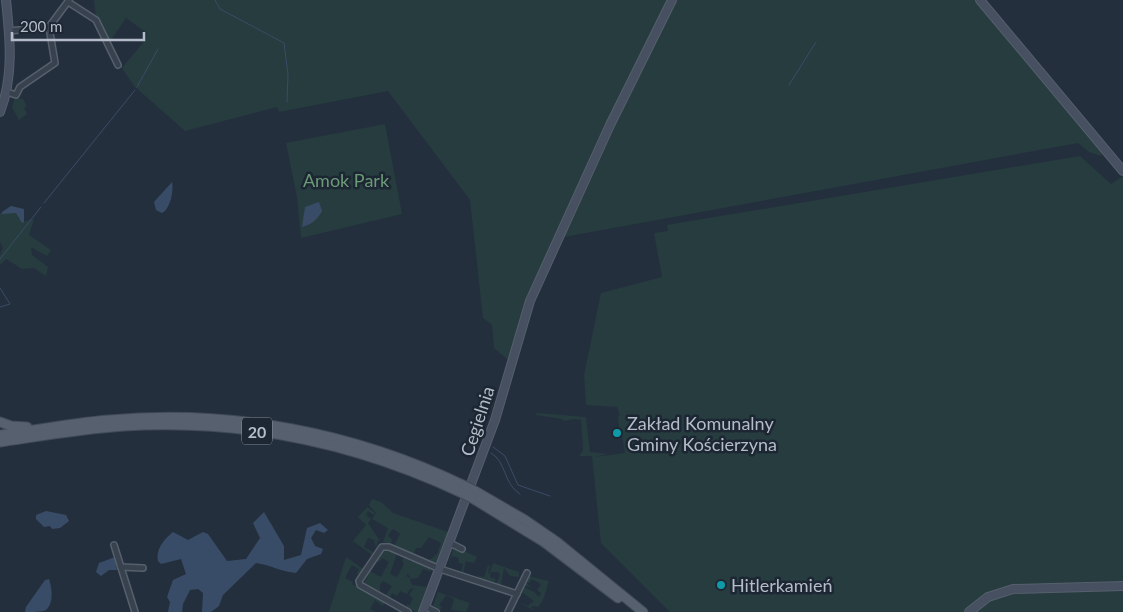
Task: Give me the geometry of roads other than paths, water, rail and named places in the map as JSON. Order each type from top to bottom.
[{"type":"main road","name":"20","points":[[0,435],[108,420],[158,417],[207,418],[262,424],[345,441],[406,461],[525,520],[557,542],[642,612]]},
{"type":"main road","points":[[0,422],[16,427],[55,427]]},
{"type":"main road","name":"20","points":[[0,442],[124,426],[184,425],[239,428],[297,437],[349,450],[463,490]]},
{"type":"main road","name":"20","points":[[473,495],[550,546],[635,612]]},
{"type":"street","points":[[0,112],[8,88],[10,64],[6,0]]},
{"type":"street","name":"Cegielnia","points":[[424,609],[495,420],[530,301],[610,125],[672,0]]},
{"type":"street","points":[[980,0],[1123,171]]},
{"type":"street","points":[[8,88],[20,87],[56,63],[49,27],[68,1],[96,20],[118,65]]},
{"type":"street","points":[[9,30],[49,27]]},
{"type":"street","points":[[8,88],[16,95],[20,87]]},
{"type":"street","points":[[450,543],[462,549]]},
{"type":"street","points":[[114,545],[135,612]]},
{"type":"street","points":[[408,612],[360,585],[359,581],[378,550],[382,547],[389,547],[440,569],[516,594]]},
{"type":"street","points":[[121,567],[143,568]]},
{"type":"street","points":[[508,612],[527,573]]},
{"type":"street","points":[[969,612],[988,597],[1013,589],[1123,586]]},
{"type":"street","points":[[424,609],[436,612]]},
{"type":"water","points":[[172,182],[171,199],[167,208],[162,213],[156,210],[154,202]]},
{"type":"water","points":[[319,202],[322,211],[320,214],[311,223],[302,227],[305,207]]},
{"type":"water","points":[[11,206],[24,209],[24,222],[22,223],[16,213],[2,214]]},
{"type":"water","points":[[46,511],[66,515],[69,521],[60,528],[44,527],[36,519],[36,515]]},
{"type":"water","points":[[264,512],[284,546],[284,560],[301,555],[307,528],[320,523],[328,530],[324,533],[316,530],[311,538],[315,546],[323,549],[321,554],[307,559],[296,573],[256,563],[223,595],[219,606],[211,612],[202,612],[203,593],[198,589],[190,590],[183,604],[182,612],[168,612],[170,602],[167,597],[173,580],[186,574],[181,559],[161,564],[158,561],[159,549],[167,538],[173,532],[188,540],[203,532],[208,534],[227,561],[246,559],[260,538],[253,523]]},
{"type":"water","points":[[115,557],[117,570],[109,570],[101,576],[96,572],[99,563]]},
{"type":"water","points":[[49,579],[52,595],[49,607],[42,611],[25,612],[26,607],[45,580]]},
{"type":"waterway","points":[[215,0],[220,9],[284,43],[288,74],[287,102]]},
{"type":"waterway","points":[[789,85],[816,42]]},
{"type":"waterway","points":[[137,87],[158,49]]},
{"type":"waterway","points":[[44,203],[135,90]]},
{"type":"waterway","points":[[0,259],[41,207]]},
{"type":"waterway","points":[[0,288],[10,304],[0,307]]},
{"type":"waterway","points":[[493,447],[505,456],[518,485],[550,496]]},
{"type":"waterway","points":[[491,453],[500,462],[511,485],[520,494]]},
{"type":"place","name":"Zakład Komunalny Gminy Kościerzyna","points":[[617,433]]},
{"type":"place","name":"Hitlerkamień","points":[[721,585]]},
{"type":"park label","name":"Amok Park","points":[[346,180]]}]
